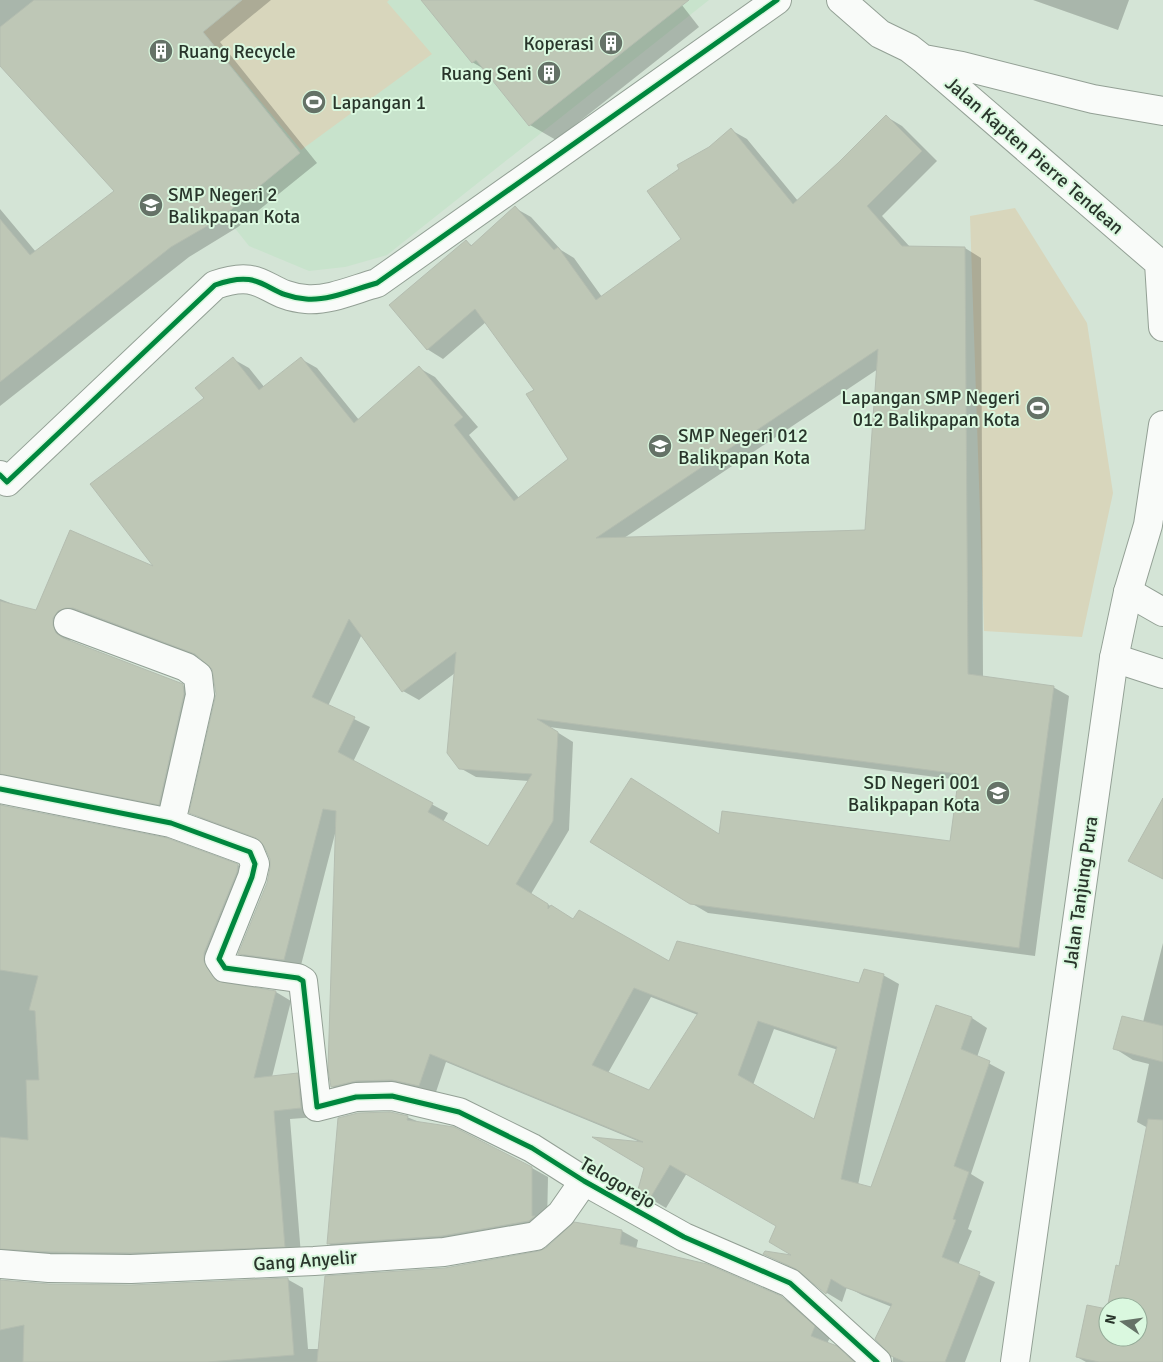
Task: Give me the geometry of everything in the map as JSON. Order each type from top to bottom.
[{"type":"street","points":[[0,475],[7,482],[215,285],[234,278],[252,279],[291,297],[307,299],[327,297],[377,283],[776,0]]},
{"type":"street","name":"Jalan Kapten Pierre Tendean","points":[[840,0],[880,34],[916,54],[1161,262]]},
{"type":"street","name":"Jalan Kapten Pierre Tendean","points":[[867,0],[890,20],[916,54]]},
{"type":"street","points":[[916,54],[1093,99],[1163,111]]},
{"type":"street","points":[[1161,262],[1163,327]]},
{"type":"street","name":"Jalan Tanjung Pura","points":[[1015,1362],[1114,658],[1128,592],[1148,525],[1163,425]]},
{"type":"street","points":[[1128,592],[1163,612]]},
{"type":"street","points":[[0,789],[171,823],[200,695],[198,676],[186,666],[68,623]]},
{"type":"street","points":[[1114,658],[1163,674]]},
{"type":"street","name":"Telogorejo","points":[[171,823],[250,852],[254,858],[252,877],[220,959],[225,968],[298,978],[303,981],[317,1107],[356,1096],[392,1096],[459,1112],[532,1148],[584,1181],[684,1237],[790,1283],[877,1362]]},
{"type":"street","name":"Gang Anyelir","points":[[0,1264],[49,1268],[131,1268],[314,1261],[444,1252],[536,1236],[560,1214],[584,1181]]},
{"type":"shaded area","points":[[54,0],[709,0],[387,255],[345,267],[309,271],[249,246]]},
{"type":"shaded area","name":"Lapangan 1","points":[[242,0],[389,0],[387,2],[432,54],[301,150],[203,32]]},
{"type":"shaded area","name":"Lapangan SMP Negeri 012 Balikpapan Kota","points":[[1015,208],[1087,323],[1113,493],[1082,637],[984,631],[970,216]]},
{"type":"building","points":[[34,0],[242,0],[203,32],[300,153],[221,218],[171,247],[0,382],[0,219],[30,255],[114,191],[0,66],[0,27]]},
{"type":"building","points":[[421,0],[689,0],[529,126],[476,60],[472,63]]},
{"type":"building","points":[[886,115],[922,151],[867,206],[902,246],[965,247],[968,674],[1054,686],[1019,948],[690,904],[590,842],[631,778],[719,834],[722,811],[950,841],[959,774],[537,719],[558,732],[553,821],[516,884],[548,904],[548,909],[551,905],[573,919],[579,910],[669,961],[677,941],[859,983],[864,969],[884,974],[841,1179],[871,1187],[936,1005],[972,1017],[961,1049],[990,1061],[954,1166],[969,1172],[953,1219],[956,1220],[942,1257],[980,1272],[945,1362],[905,1362],[891,1356],[875,1339],[892,1304],[844,1287],[831,1279],[826,1294],[796,1269],[763,1254],[765,1251],[791,1255],[769,1242],[776,1226],[670,1165],[649,1200],[637,1193],[644,1168],[592,1137],[643,1142],[430,1054],[419,1086],[392,1080],[356,1081],[331,1087],[328,1069],[336,811],[323,809],[284,960],[238,954],[267,883],[270,859],[264,846],[256,838],[189,813],[216,694],[212,669],[195,654],[73,608],[58,611],[53,618],[56,633],[63,638],[183,684],[184,694],[159,805],[0,774],[0,601],[36,610],[70,530],[153,566],[90,484],[204,398],[195,388],[233,357],[259,390],[301,357],[354,423],[419,366],[463,417],[454,425],[514,501],[568,459],[526,394],[534,390],[475,309],[427,350],[389,305],[466,240],[471,246],[515,206],[554,250],[558,247],[596,300],[681,239],[647,191],[679,169],[677,165],[709,147],[731,128],[793,204]],"holes":[[[878,349],[865,530],[596,538]],[[349,619],[402,692],[456,652],[447,753],[459,769],[532,774],[488,846],[428,812],[433,803],[338,752],[355,717],[312,697]],[[634,988],[698,1013],[649,1090],[592,1065]],[[758,1021],[837,1047],[814,1119],[738,1075]]]},
{"type":"building","points":[[1163,798],[1163,879],[1128,861]]},
{"type":"building","points":[[0,805],[167,838],[238,864],[237,872],[204,953],[204,961],[217,981],[276,991],[254,1078],[298,1073],[301,1108],[274,1111],[285,1247],[131,1253],[0,1249],[0,1137],[28,1140],[26,1080],[39,1080],[35,1011],[29,1010],[38,976],[0,970]]},
{"type":"building","points":[[1122,1016],[1163,1026],[1163,1062],[1113,1049]]},
{"type":"building","points":[[390,1112],[408,1116],[407,1120],[454,1127],[532,1167],[532,1216],[535,1216],[529,1221],[442,1236],[327,1244],[338,1118],[358,1113]]},
{"type":"building","points":[[1148,1119],[1163,1120],[1163,1362],[1099,1362],[1076,1357],[1087,1305],[1098,1307],[1098,1347],[1148,1347],[1148,1297],[1109,1297],[1116,1265],[1119,1266]]},
{"type":"building","points":[[574,1222],[622,1230],[620,1244],[707,1264],[781,1296],[815,1326],[811,1336],[837,1346],[854,1362],[317,1362],[325,1276],[445,1268],[539,1251],[546,1248]]},
{"type":"building","points":[[288,1278],[294,1355],[208,1362],[23,1362],[24,1325],[0,1330],[0,1280],[49,1284],[131,1285]]},
{"type":"cycle path","points":[[0,475],[7,482],[215,285],[244,279],[264,284],[292,297],[315,299],[333,296],[377,283],[777,0]]},
{"type":"cycle path","points":[[0,789],[171,823],[250,852],[255,864],[252,877],[219,959],[225,968],[298,978],[303,981],[317,1107],[356,1097],[392,1096],[459,1112],[532,1148],[584,1181],[684,1237],[790,1283],[877,1362]]},
{"type":"place","name":"Koperasi","points":[[611,43]]},
{"type":"place","name":"Ruang Recycle","points":[[161,51]]},
{"type":"place","name":"Ruang Seni","points":[[549,73]]},
{"type":"place","name":"Lapangan 1","points":[[314,102]]},
{"type":"place","name":"SMP Negeri 2 Balikpapan Kota","points":[[151,205]]},
{"type":"place","name":"Lapangan SMP Negeri 012 Balikpapan Kota","points":[[1038,408]]},
{"type":"place","name":"SMP Negeri 012 Balikpapan Kota","points":[[660,446]]},
{"type":"place","name":"SD Negeri 001 Balikpapan Kota","points":[[998,793]]}]
